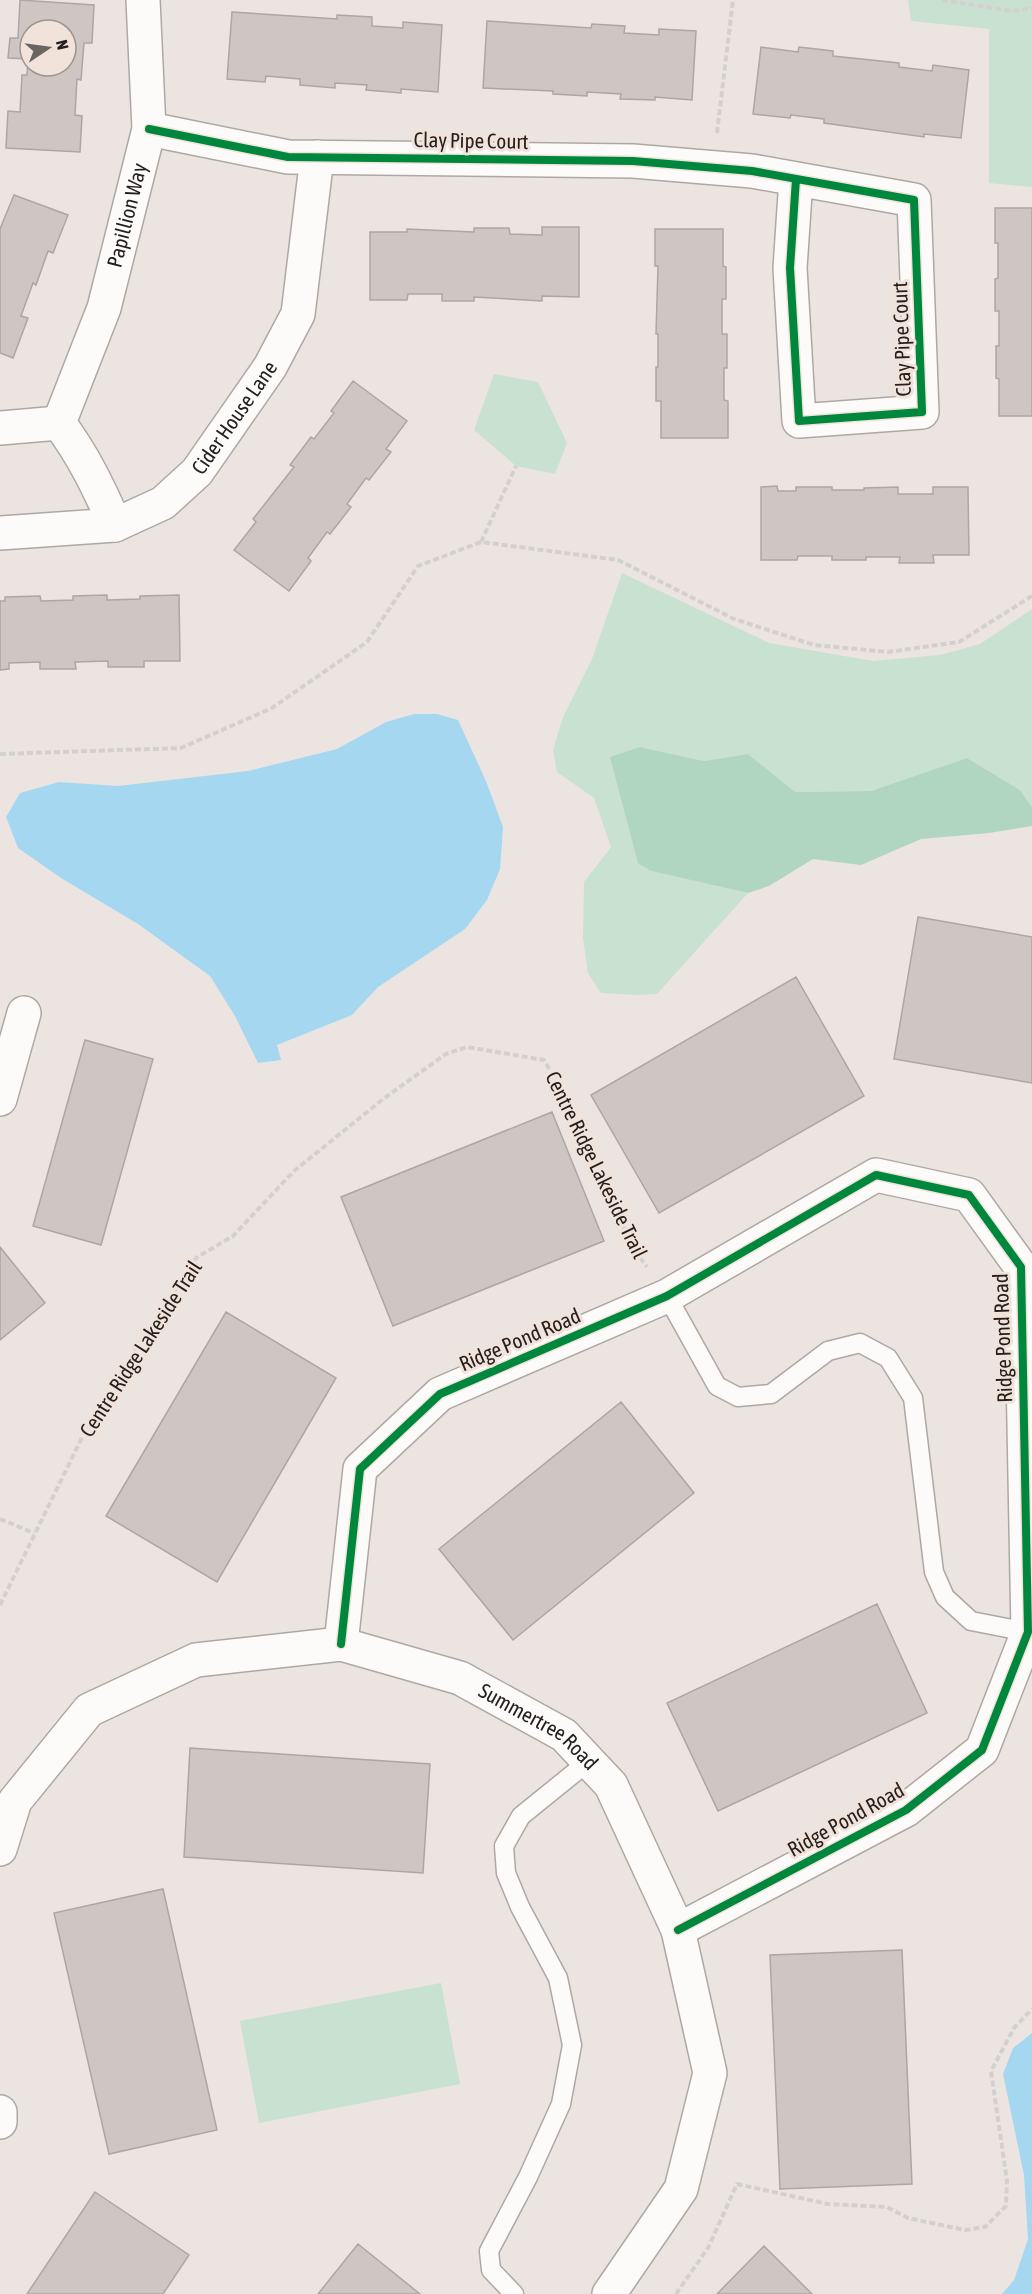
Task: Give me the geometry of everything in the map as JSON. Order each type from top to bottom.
[{"type":"street","name":"Papillion Way","points":[[59,423],[104,308],[149,129],[143,0]]},
{"type":"street","name":"Clay Pipe Court","points":[[149,129],[288,157],[633,161],[752,171],[914,200],[922,412],[799,421],[790,268],[796,179]]},
{"type":"street","name":"Cider House Lane","points":[[0,533],[116,525],[163,503],[197,472],[270,367],[298,314],[317,157]]},
{"type":"street","points":[[0,428],[59,423],[92,472],[116,525]]},
{"type":"street","points":[[1,1089],[24,1012]]},
{"type":"street","name":"Ridge Pond Road","points":[[341,1644],[360,1469],[440,1394],[667,1296],[876,1175],[969,1195],[1021,1267],[1028,1632],[982,1750],[906,1810],[678,1930]]},
{"type":"street","name":"Summertree Road","points":[[0,1849],[15,1802],[89,1710],[196,1660],[341,1644],[460,1678],[564,1735],[611,1785],[678,1930],[710,2073],[681,2189],[609,2294]]},
{"type":"street","points":[[0,2112],[0,2122]]},
{"type":"lane","points":[[667,1296],[717,1386],[738,1397],[771,1394],[828,1351],[860,1343],[888,1358],[913,1398],[934,1572],[945,1597],[971,1621],[1028,1632]]},
{"type":"lane","points":[[514,2294],[491,2270],[489,2251],[528,2177],[561,2104],[572,2045],[558,1978],[506,1873],[504,1846],[520,1816],[589,1761]]},
{"type":"path","points":[[717,135],[733,0]]},
{"type":"path","points":[[942,0],[1012,11],[1032,8]]},
{"type":"path","points":[[481,542],[516,466]]},
{"type":"path","points":[[0,754],[181,748],[272,708],[367,642],[418,566],[481,542],[618,560],[734,619],[814,645],[888,652],[959,642],[1032,596]]},
{"type":"path","points":[[0,1519],[34,1533]]},
{"type":"path","points":[[676,2294],[708,2248],[737,2184],[828,2204],[887,2207],[908,2218],[965,2230],[985,2227],[1006,2206],[1007,2181],[991,2071],[1014,2028],[1032,2009]]},
{"type":"green space","points":[[908,0],[1032,0],[1032,187],[989,183],[989,29],[911,21]]},
{"type":"green space","points":[[494,374],[538,382],[567,443],[555,474],[516,466],[474,430]]},
{"type":"green space","points":[[622,573],[769,643],[873,661],[940,655],[980,644],[1032,609],[1032,807],[1020,790],[967,758],[871,791],[794,792],[748,754],[704,761],[640,747],[651,871],[748,893],[657,994],[601,993],[588,973],[583,938],[584,882],[611,847],[594,798],[557,772],[553,750],[563,717],[592,659]]},
{"type":"green space","points":[[640,747],[704,761],[748,754],[795,792],[871,791],[967,758],[1020,790],[1032,807],[1032,826],[989,833],[921,839],[861,865],[813,859],[769,886],[748,893],[651,871],[638,863],[610,757]]},
{"type":"green space","points":[[441,1983],[460,2084],[259,2123],[240,2021]]},
{"type":"water","points":[[414,714],[437,714],[458,720],[486,781],[503,827],[500,869],[487,900],[465,929],[378,987],[352,1015],[277,1045],[281,1060],[258,1063],[235,1016],[210,976],[138,924],[61,878],[18,848],[6,817],[20,793],[59,782],[118,786],[248,771],[337,749],[386,722]]},
{"type":"water","points":[[1032,2033],[1032,2294],[1002,2294],[1014,2280],[1028,2239],[1024,2175],[1003,2074],[1013,2048]]},
{"type":"building","points":[[20,0],[94,5],[92,43],[84,43],[81,80],[77,79],[75,115],[82,116],[80,152],[6,148],[8,111],[20,112],[22,78],[78,78],[78,18],[19,18]]},
{"type":"building","points":[[232,12],[337,19],[337,15],[372,17],[372,26],[403,28],[403,22],[442,25],[438,92],[401,89],[401,93],[366,90],[367,85],[335,83],[335,88],[300,85],[300,79],[266,76],[265,82],[227,79]]},
{"type":"building","points":[[487,21],[591,28],[592,24],[625,26],[624,33],[659,35],[659,29],[696,31],[692,100],[655,97],[655,100],[620,99],[621,94],[587,92],[587,96],[553,94],[553,91],[483,88]]},
{"type":"building","points":[[10,38],[18,38],[18,58],[8,58]]},
{"type":"building","points":[[761,47],[798,52],[799,47],[833,51],[833,56],[899,63],[899,67],[932,71],[933,65],[969,70],[961,138],[924,134],[924,137],[824,123],[824,119],[791,115],[790,118],[753,114]]},
{"type":"building","points":[[14,195],[68,215],[53,253],[48,251],[36,285],[33,283],[21,316],[28,318],[13,358],[0,353],[0,229]]},
{"type":"building","points":[[995,208],[1032,208],[1032,416],[999,416],[996,346],[999,346],[999,311],[995,311],[998,243],[995,243]]},
{"type":"building","points":[[542,227],[579,227],[579,297],[542,296],[542,301],[474,297],[474,301],[442,301],[442,294],[408,294],[407,300],[370,300],[370,232],[407,232],[407,229],[474,232],[474,228],[509,228],[510,234],[542,235]]},
{"type":"building","points":[[655,229],[723,229],[726,299],[722,299],[722,334],[727,334],[724,400],[728,401],[728,438],[661,438],[661,401],[656,401],[658,266],[655,266]]},
{"type":"building","points":[[353,381],[407,421],[386,449],[391,452],[369,480],[366,478],[347,504],[351,507],[330,534],[327,532],[308,558],[311,561],[289,591],[234,550],[256,522],[253,519],[294,467],[290,465],[311,437],[314,439],[334,413],[331,411]]},
{"type":"building","points":[[777,486],[778,491],[796,491],[796,487],[864,490],[864,488],[898,487],[898,494],[933,494],[933,487],[968,487],[969,555],[933,555],[934,563],[899,563],[900,557],[832,560],[832,556],[798,556],[797,560],[761,560],[761,487]]},
{"type":"building","points":[[107,595],[107,600],[179,595],[180,661],[144,661],[144,667],[108,667],[108,661],[75,662],[76,669],[40,669],[40,662],[9,663],[9,669],[0,670],[0,601],[5,601],[5,597],[40,596],[41,601],[73,600],[73,596]]},
{"type":"building","points":[[918,917],[1032,937],[1032,1083],[894,1059]]},
{"type":"building","points":[[796,977],[864,1096],[659,1213],[591,1095]]},
{"type":"building","points":[[85,1040],[153,1059],[101,1245],[33,1226]]},
{"type":"building","points":[[552,1112],[604,1241],[393,1326],[341,1197]]},
{"type":"building","points":[[0,1247],[45,1303],[0,1340]]},
{"type":"building","points":[[226,1312],[336,1378],[217,1582],[106,1516]]},
{"type":"building","points":[[621,1402],[694,1493],[513,1640],[439,1549]]},
{"type":"building","points":[[877,1604],[927,1713],[718,1811],[667,1703]]},
{"type":"building","points":[[190,1748],[430,1764],[423,1873],[184,1857]]},
{"type":"building","points":[[163,1889],[217,2130],[109,2154],[54,1913]]},
{"type":"building","points":[[902,1950],[912,2184],[780,2189],[770,1955]]},
{"type":"building","points":[[95,2192],[189,2255],[163,2294],[27,2294]]},
{"type":"building","points":[[358,2244],[420,2294],[318,2294]]},
{"type":"building","points":[[764,2246],[812,2294],[717,2294]]},
{"type":"cycle path","points":[[149,129],[288,157],[633,161],[752,171],[914,200],[922,412],[799,421],[790,268],[796,179]]},
{"type":"cycle path","points":[[341,1644],[360,1469],[440,1394],[667,1296],[876,1175],[969,1195],[1021,1267],[1028,1632],[982,1750],[906,1810],[678,1930]]}]
